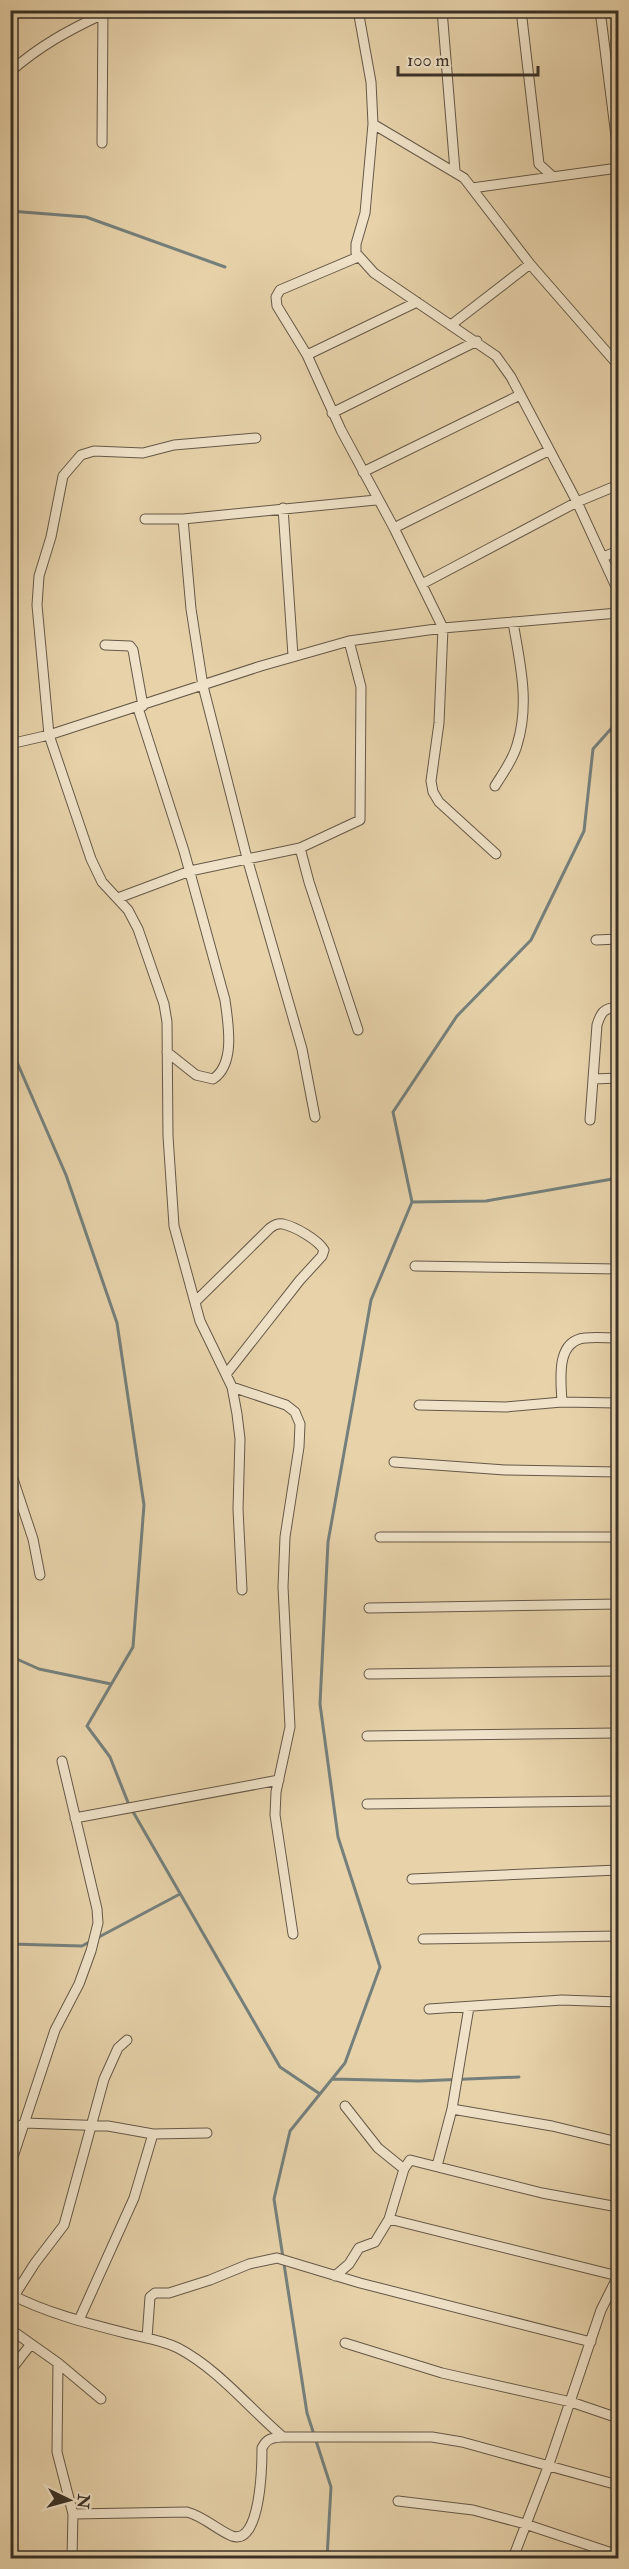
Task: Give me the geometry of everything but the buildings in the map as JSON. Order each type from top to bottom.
[{"type":"street","points":[[358,10],[370,82],[373,124],[365,213],[356,244],[358,257],[374,273],[496,356],[520,395],[577,502],[618,591]]},
{"type":"street","points":[[441,10],[455,171]]},
{"type":"street","points":[[521,10],[539,164],[552,176]]},
{"type":"street","points":[[600,10],[618,152]]},
{"type":"street","points":[[10,72],[32,53],[63,33],[103,12],[102,143]]},
{"type":"street","points":[[373,124],[455,171],[472,188],[530,264],[618,365]]},
{"type":"street","points":[[527,180],[539,164]]},
{"type":"street","points":[[472,188],[618,168]]},
{"type":"street","points":[[358,257],[280,290],[276,297],[277,306],[307,355],[332,413],[376,500],[394,528],[443,628],[438,723],[431,781],[433,792],[439,802],[496,854]]},
{"type":"street","points":[[451,325],[530,264]]},
{"type":"street","points":[[307,355],[417,302]]},
{"type":"street","points":[[332,413],[477,341]]},
{"type":"street","points":[[363,472],[520,395]]},
{"type":"street","points":[[242,1590],[238,1509],[240,1439],[232,1387],[200,1321],[174,1226],[168,1136],[167,1022],[164,1004],[138,929],[128,910],[102,882],[91,860],[49,735],[37,604],[43,557],[51,537],[63,476],[81,455],[94,451],[142,453],[174,445],[256,438]]},
{"type":"street","points":[[394,528],[548,451]]},
{"type":"street","points":[[422,584],[577,502],[618,485]]},
{"type":"street","points":[[145,519],[183,519],[376,500]]},
{"type":"street","points":[[283,508],[293,656]]},
{"type":"street","points":[[183,519],[191,609],[203,686],[247,858],[303,1049],[315,1117]]},
{"type":"street","points":[[603,557],[618,551]]},
{"type":"street","points":[[10,744],[49,735],[293,656],[349,641],[443,628],[618,613]]},
{"type":"street","points":[[495,786],[517,747],[524,715],[524,683],[513,622]]},
{"type":"street","points":[[118,898],[190,871],[300,849],[360,820],[361,687],[349,641]]},
{"type":"street","points":[[105,645],[125,645],[130,646],[133,650],[141,707],[190,871],[225,1000],[228,1048],[221,1073],[213,1079],[196,1075],[167,1052]]},
{"type":"street","points":[[300,849],[358,1030]]},
{"type":"street","points":[[596,940],[618,939]]},
{"type":"street","points":[[590,1120],[595,1039],[601,1013],[606,1009],[618,1007]]},
{"type":"street","points":[[594,1079],[618,1078]]},
{"type":"street","points":[[195,1302],[270,1228],[277,1224],[284,1224],[320,1244],[324,1250],[322,1256],[226,1373]]},
{"type":"street","points":[[415,1266],[618,1269]]},
{"type":"street","points":[[562,1402],[563,1354],[574,1341],[585,1338],[618,1338]]},
{"type":"street","points":[[232,1387],[286,1405],[295,1412],[300,1424],[299,1447],[285,1537],[283,1587],[290,1727],[279,1780],[275,1815],[293,1934]]},
{"type":"street","points":[[419,1405],[506,1407],[562,1402],[618,1403]]},
{"type":"street","points":[[394,1462],[505,1470],[618,1472]]},
{"type":"street","points":[[10,1470],[33,1539],[40,1575]]},
{"type":"street","points":[[380,1537],[618,1537]]},
{"type":"street","points":[[369,1608],[618,1604]]},
{"type":"street","points":[[369,1674],[618,1671]]},
{"type":"street","points":[[367,1736],[618,1733]]},
{"type":"street","points":[[10,2166],[55,2030],[79,1984],[98,1923],[97,1909],[62,1761]]},
{"type":"street","points":[[75,1818],[279,1780]]},
{"type":"street","points":[[367,1804],[618,1801]]},
{"type":"street","points":[[412,1879],[618,1869]]},
{"type":"street","points":[[423,1939],[618,1936]]},
{"type":"street","points":[[429,2009],[562,2000],[618,2001]]},
{"type":"street","points":[[437,2166],[452,2109],[469,2007]]},
{"type":"street","points":[[127,2040],[118,2048],[111,2060],[64,2225],[12,2295],[79,2320],[178,2348],[200,2361],[283,2438]]},
{"type":"street","points":[[345,2106],[378,2148],[404,2169]]},
{"type":"street","points":[[452,2109],[552,2126],[618,2142]]},
{"type":"street","points":[[10,2127],[16,2128],[25,2123],[93,2125],[153,2134],[207,2133]]},
{"type":"street","points":[[79,2320],[134,2198],[153,2134]]},
{"type":"street","points":[[335,2276],[349,2264],[359,2248],[375,2242],[389,2219],[404,2169],[410,2160],[542,2193],[618,2207]]},
{"type":"street","points":[[389,2219],[618,2276],[601,2310],[571,2402],[513,2559]]},
{"type":"street","points":[[147,2338],[150,2297],[155,2293],[169,2293],[249,2264],[276,2258],[335,2276],[591,2342]]},
{"type":"street","points":[[10,2329],[58,2363],[101,2399]]},
{"type":"street","points":[[345,2343],[442,2373],[571,2402],[618,2418]]},
{"type":"street","points":[[10,2371],[31,2344]]},
{"type":"street","points":[[58,2363],[57,2452],[73,2514],[72,2559]]},
{"type":"street","points":[[73,2514],[187,2512],[203,2517],[232,2536],[240,2537],[245,2534],[251,2524],[259,2500],[262,2448],[271,2438],[432,2437],[462,2442],[618,2485]]},
{"type":"street","points":[[398,2501],[473,2510],[525,2524],[618,2555]]},
{"type":"waterway","points":[[10,211],[86,217],[225,267]]},
{"type":"waterway","points":[[327,2558],[331,2487],[307,2413],[274,2199],[290,2131],[345,2063],[380,1967],[338,1837],[320,1704],[328,1542],[371,1300],[412,1202],[393,1112],[457,1016],[531,940],[584,831],[593,749],[618,721]]},
{"type":"waterway","points":[[10,1046],[66,1175],[117,1323],[144,1505],[133,1647],[87,1726],[110,1757],[129,1805]]},
{"type":"waterway","points":[[412,1202],[486,1201],[618,1178]]},
{"type":"waterway","points":[[10,1656],[39,1669],[111,1684]]},
{"type":"waterway","points":[[132,1810],[280,2067],[320,2094]]},
{"type":"waterway","points":[[97,1938],[180,1894]]},
{"type":"waterway","points":[[10,1944],[82,1946],[91,1941]]},
{"type":"waterway","points":[[332,2079],[419,2081],[519,2077]]}]
